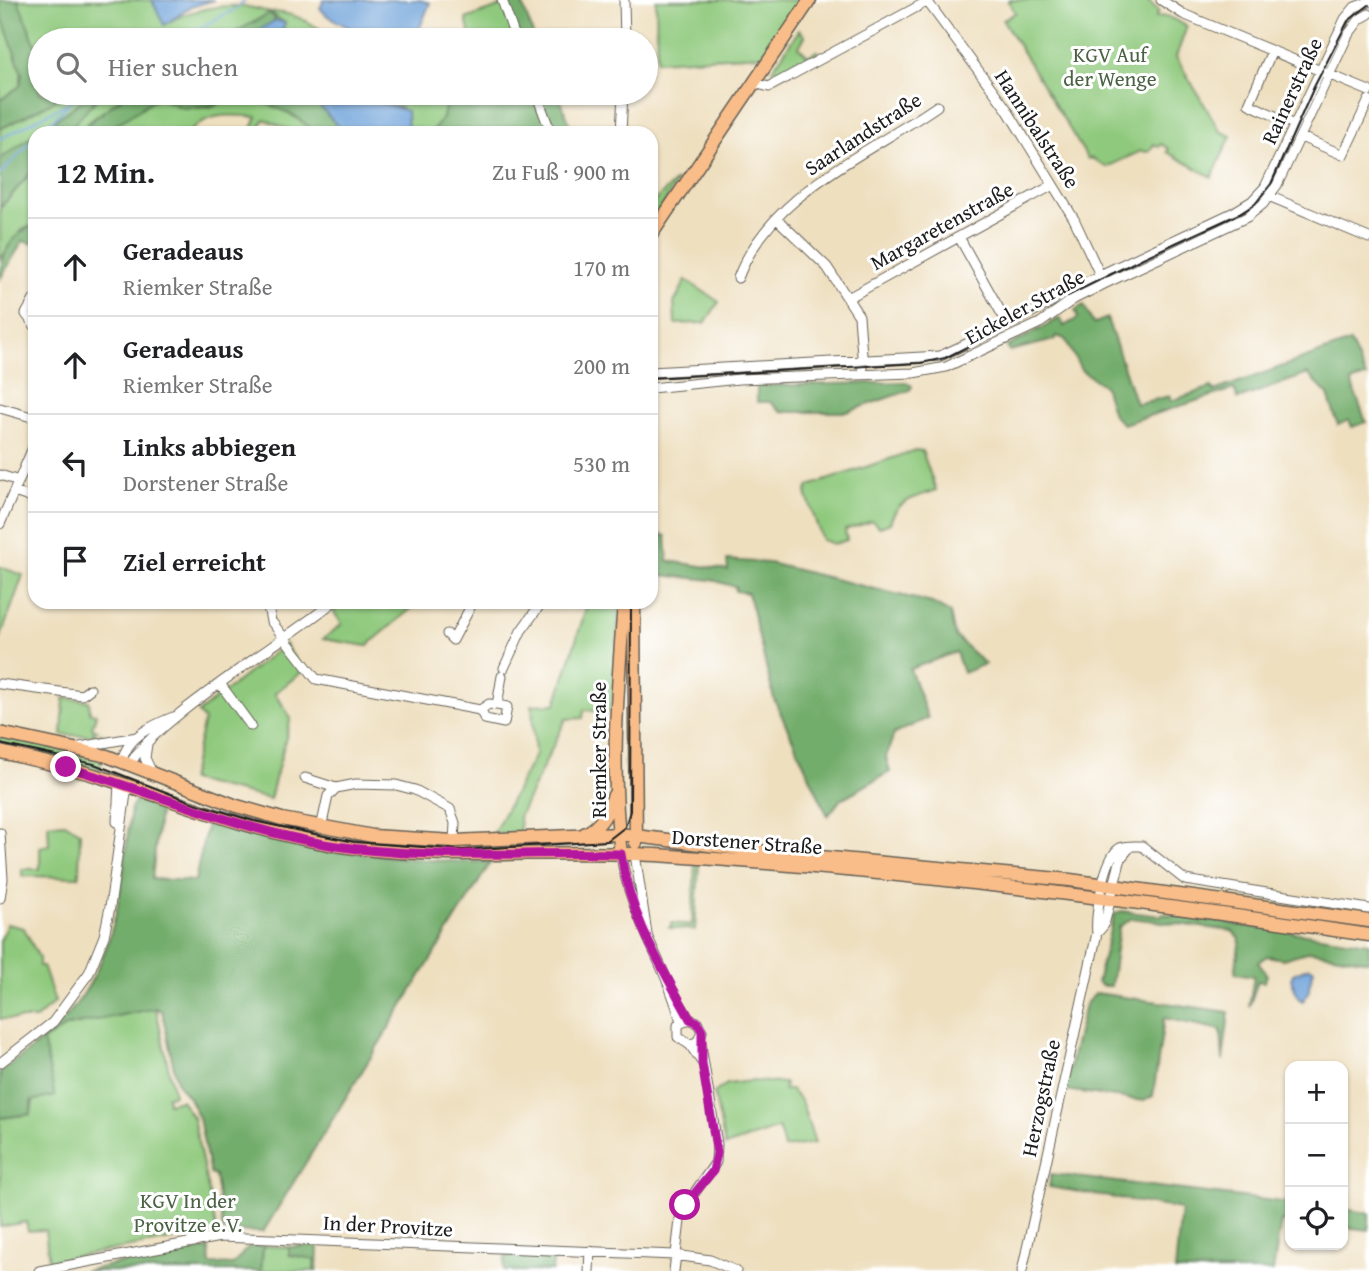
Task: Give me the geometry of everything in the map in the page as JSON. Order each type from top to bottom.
[{"type":"main road","points":[[658,225],[810,0]]},
{"type":"main road","name":"Riemker Straße","points":[[621,854],[616,789],[615,714],[623,609]]},
{"type":"main road","name":"Riemker Straße","points":[[634,609],[635,854]]},
{"type":"main road","name":"Dorstener Straße","points":[[0,733],[75,748],[126,763],[245,808],[321,828],[394,838],[454,841],[619,834],[1369,921]]},
{"type":"main road","name":"Dorstener Straße","points":[[0,752],[123,785],[244,824],[330,845],[460,856],[635,854],[1107,891],[1369,935]]},
{"type":"main road","points":[[123,785],[126,763]]},
{"type":"main road","points":[[583,834],[593,830],[604,818],[616,789]]},
{"type":"street","points":[[502,0],[512,28]]},
{"type":"street","points":[[624,0],[625,28]]},
{"type":"street","points":[[1161,0],[1183,14],[1369,91]]},
{"type":"street","points":[[754,83],[769,87],[928,1]]},
{"type":"street","name":"Hannibalstraße","points":[[928,1],[1006,108],[1053,185],[1102,279]]},
{"type":"street","points":[[1352,3],[1369,2]]},
{"type":"street","name":"Rainerstraße","points":[[1265,194],[1352,3]]},
{"type":"street","name":"Rainerstraße","points":[[1265,194],[1301,137],[1352,28],[1366,15]]},
{"type":"street","points":[[1272,51],[1249,104],[1288,122]]},
{"type":"street","points":[[1301,137],[1343,155],[1369,100]]},
{"type":"street","points":[[540,105],[548,126]]},
{"type":"street","points":[[621,126],[622,105]]},
{"type":"street","name":"Saarlandstraße","points":[[738,278],[765,232],[777,219],[837,168],[937,106]]},
{"type":"street","name":"Margaretenstraße","points":[[848,298],[1053,185]]},
{"type":"street","points":[[1265,194],[1369,238]]},
{"type":"street","name":"Eickeler Straße","points":[[658,372],[936,358],[1102,279],[1265,194]]},
{"type":"street","points":[[777,219],[818,256],[848,298],[861,323],[863,374]]},
{"type":"street","points":[[959,237],[1008,325]]},
{"type":"street","name":"Eickeler Straße","points":[[658,387],[739,379],[928,372],[957,364],[1040,323],[1102,279]]},
{"type":"street","points":[[0,408],[28,416]]},
{"type":"street","points":[[0,524],[28,460]]},
{"type":"street","points":[[0,475],[19,481]]},
{"type":"street","points":[[14,492],[28,497]]},
{"type":"street","points":[[268,609],[271,621],[309,673],[326,683],[480,710],[489,704],[497,705],[507,708],[505,723],[485,719],[480,710]]},
{"type":"street","points":[[126,763],[182,713],[324,609]]},
{"type":"street","points":[[447,634],[453,640],[469,609]]},
{"type":"street","points":[[497,705],[503,672],[521,631],[537,609]]},
{"type":"street","points":[[0,684],[82,695],[90,689]]},
{"type":"street","points":[[221,685],[251,726]]},
{"type":"street","points":[[126,763],[125,752],[137,737],[152,726],[182,713]]},
{"type":"street","points":[[75,748],[137,737]]},
{"type":"street","points":[[148,742],[145,758],[153,773]]},
{"type":"street","points":[[305,778],[336,788],[356,784],[386,784],[431,797],[450,809],[455,823],[454,841]]},
{"type":"street","points":[[0,1063],[53,1022],[89,973],[104,936],[110,907],[118,838],[116,807],[123,785]]},
{"type":"street","points":[[321,828],[328,796],[336,788]]},
{"type":"street","points":[[0,833],[3,879],[0,898]]},
{"type":"street","name":"Herzogstraße","points":[[1022,1271],[1097,933],[1104,925],[1114,855],[1122,847],[1147,847],[1170,871],[1185,880],[1369,909]]},
{"type":"street","name":"Riemker Straße","points":[[621,854],[637,917],[685,1021]]},
{"type":"street","name":"Riemker Straße","points":[[635,854],[648,936]]},
{"type":"street","points":[[674,1271],[681,1212],[716,1162],[717,1144],[702,1063],[701,1027],[685,1021],[677,1030],[678,1037],[690,1045],[702,1063]]},
{"type":"street","points":[[690,1045],[700,1040]]},
{"type":"street","name":"In der Provitze","points":[[39,1271],[220,1237],[675,1255],[710,1260],[736,1271]]},
{"type":"street","points":[[589,1271],[590,1251]]},
{"type":"green space","points":[[0,0],[18,0],[29,28],[28,105],[46,105],[0,129],[0,100],[20,86],[22,74],[0,11]]},
{"type":"green space","points":[[18,0],[152,0],[164,25],[189,13],[217,7],[245,7],[270,13],[243,28],[29,28]]},
{"type":"green space","points":[[505,0],[521,0],[531,28],[516,28]]},
{"type":"green space","points":[[656,0],[801,0],[763,55],[658,61]]},
{"type":"green space","name":"KGV Auf der Wenge","points":[[1008,0],[1147,0],[1159,11],[1156,17],[1167,16],[1187,26],[1176,57],[1220,131],[1231,136],[1212,177],[1167,152],[1169,149],[1161,144],[1159,147],[1154,144],[1149,152],[1141,151],[1106,167],[1091,158],[1088,159],[1003,20],[1015,13]]},
{"type":"green space","points":[[504,5],[512,28],[468,28],[466,19]]},
{"type":"green space","points":[[0,11],[22,74],[20,86],[0,100]]},
{"type":"green space","points":[[270,13],[288,14],[319,28],[283,28],[285,23]]},
{"type":"green space","points":[[270,13],[276,20],[262,28],[243,28]]},
{"type":"green space","points":[[799,30],[805,36],[799,47],[808,56],[817,51],[819,55],[773,80],[767,80],[768,75],[772,77],[775,72],[772,70]]},
{"type":"green space","points":[[46,105],[76,105],[46,126],[28,126],[28,139],[0,159],[0,129]]},
{"type":"green space","points":[[76,105],[91,105],[72,126],[47,126]]},
{"type":"green space","points":[[91,105],[112,105],[86,126],[72,126]]},
{"type":"green space","points":[[112,105],[146,105],[114,126],[87,126]]},
{"type":"green space","points":[[146,105],[202,108],[217,105],[273,105],[308,126],[280,126],[264,119],[260,126],[253,126],[257,117],[229,115],[212,118],[196,126],[114,126]]},
{"type":"green space","points":[[176,105],[216,105],[183,108]]},
{"type":"green space","points":[[270,105],[319,105],[338,126],[308,126],[295,116]]},
{"type":"green space","points":[[446,105],[443,118],[437,126],[406,126],[401,107],[387,106]]},
{"type":"green space","points":[[446,105],[562,105],[570,126],[437,126],[443,118]]},
{"type":"green space","points":[[28,139],[28,176],[0,208],[0,159]]},
{"type":"green space","points":[[28,176],[28,227],[23,229],[0,259],[0,208]]},
{"type":"green space","points":[[676,181],[677,182],[658,212],[658,198]]},
{"type":"green space","points":[[27,229],[28,242],[23,241],[0,279],[8,246]]},
{"type":"green space","points":[[686,280],[719,302],[705,323],[675,324],[674,303]]},
{"type":"green space","points":[[1084,305],[1093,324],[1107,318],[1136,404],[1170,396],[1171,401],[1212,387],[1214,391],[1350,342],[1366,377],[1351,382],[1366,422],[1352,427],[1349,420],[1338,425],[1328,395],[1308,374],[1238,399],[1234,389],[1123,424],[1113,415],[1104,386],[1081,370],[1065,339],[1057,336],[1055,340],[1009,351],[1007,347],[1060,318],[1064,326],[1078,318],[1075,310]]},
{"type":"green space","points":[[906,382],[912,386],[910,390],[847,412],[781,412],[770,402],[757,402],[757,386]]},
{"type":"green space","points":[[916,450],[922,451],[936,490],[902,505],[890,523],[880,527],[872,521],[845,530],[847,540],[834,544],[822,540],[806,493],[809,486]]},
{"type":"green space","points":[[658,533],[666,536],[668,561],[728,570],[727,560],[769,563],[932,603],[950,613],[955,636],[985,664],[963,673],[956,652],[910,669],[928,718],[894,734],[886,757],[890,772],[841,799],[828,816],[774,699],[748,593],[735,591],[736,587],[712,580],[658,575]]},
{"type":"green space","points":[[0,567],[23,575],[0,639]]},
{"type":"green space","points":[[411,609],[367,646],[323,639],[342,624],[333,611]]},
{"type":"green space","points":[[586,609],[619,609],[611,709],[608,712],[584,710],[583,718],[566,719],[519,817],[520,832],[493,834],[535,755],[532,705],[556,704]]},
{"type":"green space","points":[[285,644],[303,671],[275,693],[291,718],[270,799],[190,780],[204,720],[198,713]]},
{"type":"green space","points":[[64,698],[89,701],[90,713],[96,714],[92,728],[97,730],[93,732],[94,736],[62,735]]},
{"type":"green space","points":[[0,736],[103,759],[99,770],[38,753],[0,748]]},
{"type":"green space","points":[[137,798],[160,804],[152,879],[195,881],[208,819],[278,838],[348,851],[419,859],[491,862],[263,1232],[223,1231],[215,1176],[210,1174],[199,1118],[189,1098],[177,1083],[162,1011],[156,1008],[67,1026],[43,1040],[55,1096],[31,1101],[31,1114],[0,1118],[0,1072],[63,1021],[99,966],[116,915],[131,808]]},
{"type":"green space","points":[[65,823],[80,832],[79,877],[22,876],[22,869],[40,869],[40,847],[49,845],[48,824]]},
{"type":"green space","points":[[695,863],[699,864],[695,930],[669,928],[672,923],[692,925]]},
{"type":"green space","points":[[1121,911],[1160,916],[1164,914],[1369,943],[1369,961],[1310,951],[1283,959],[1267,956],[1258,962],[1267,975],[1264,982],[1258,981],[1249,1007],[1254,976],[1235,973],[1240,939],[1232,931],[1132,918],[1119,927],[1111,986],[1102,986],[1097,982],[1114,915]]},
{"type":"green space","points":[[7,924],[24,928],[39,958],[39,966],[43,966],[55,1002],[36,1019],[0,1019],[0,941]]},
{"type":"green space","points":[[1096,993],[1229,1012],[1223,1061],[1221,1030],[1164,1018],[1153,1096],[1144,1101],[1064,1090],[1085,1004]]},
{"type":"green space","name":"KGV In der Provitze e.V.","points":[[156,1008],[174,1095],[167,1096],[168,1103],[181,1100],[193,1118],[217,1232],[49,1261],[45,1230],[28,1231],[26,1222],[0,1227],[0,1118],[31,1114],[43,1041],[67,1026]]},
{"type":"green space","points":[[751,1081],[785,1083],[784,1090],[791,1090],[801,1101],[815,1143],[784,1148],[779,1128],[725,1146],[714,1093],[727,1084]]},
{"type":"green space","points":[[1051,1174],[1285,1202],[1285,1221],[1281,1221],[1273,1271],[1175,1271],[1181,1209],[1049,1187]]},
{"type":"green space","points":[[1348,1210],[1369,1213],[1369,1230],[1348,1228]]},
{"type":"green space","points":[[318,1245],[317,1271],[314,1271],[315,1259],[289,1255],[289,1247]]},
{"type":"green space","points":[[263,1246],[289,1247],[290,1255],[315,1259],[314,1271],[261,1271]]},
{"type":"green space","points":[[263,1246],[261,1271],[84,1271],[178,1251],[209,1249],[210,1264],[233,1265],[248,1247]]},
{"type":"green space","points":[[505,1256],[554,1258],[552,1271],[504,1271]]},
{"type":"water","points":[[152,0],[214,0],[191,7],[164,25]]},
{"type":"water","points":[[324,0],[420,0],[430,3],[420,28],[349,28],[326,15],[320,8]]},
{"type":"water","points":[[276,20],[285,23],[283,28],[262,28]]},
{"type":"water","points":[[319,105],[388,105],[407,111],[408,126],[338,126]]},
{"type":"water","points":[[1309,967],[1314,969],[1309,992],[1303,1001],[1299,999],[1291,979],[1293,974]]},
{"type":"waterway","points":[[200,28],[237,8],[245,0]]},
{"type":"waterway","points":[[0,139],[64,105]]},
{"type":"waterway","points":[[47,126],[67,105]]},
{"type":"waterway","points":[[0,174],[28,145]]},
{"type":"tram line","points":[[658,378],[921,363],[945,358],[1143,258],[1241,213],[1255,204],[1271,184],[1314,87],[1348,21],[1369,5]]},
{"type":"tram line","points":[[0,744],[94,764],[191,802],[253,821],[354,842],[463,850],[607,841],[625,827],[630,811],[631,609]]},
{"type":"route","points":[[66,767],[244,824],[330,845],[418,855],[621,854],[640,925],[648,936],[667,982],[690,1019],[697,1022],[702,1031],[702,1063],[717,1153],[713,1171],[685,1205]]}]
